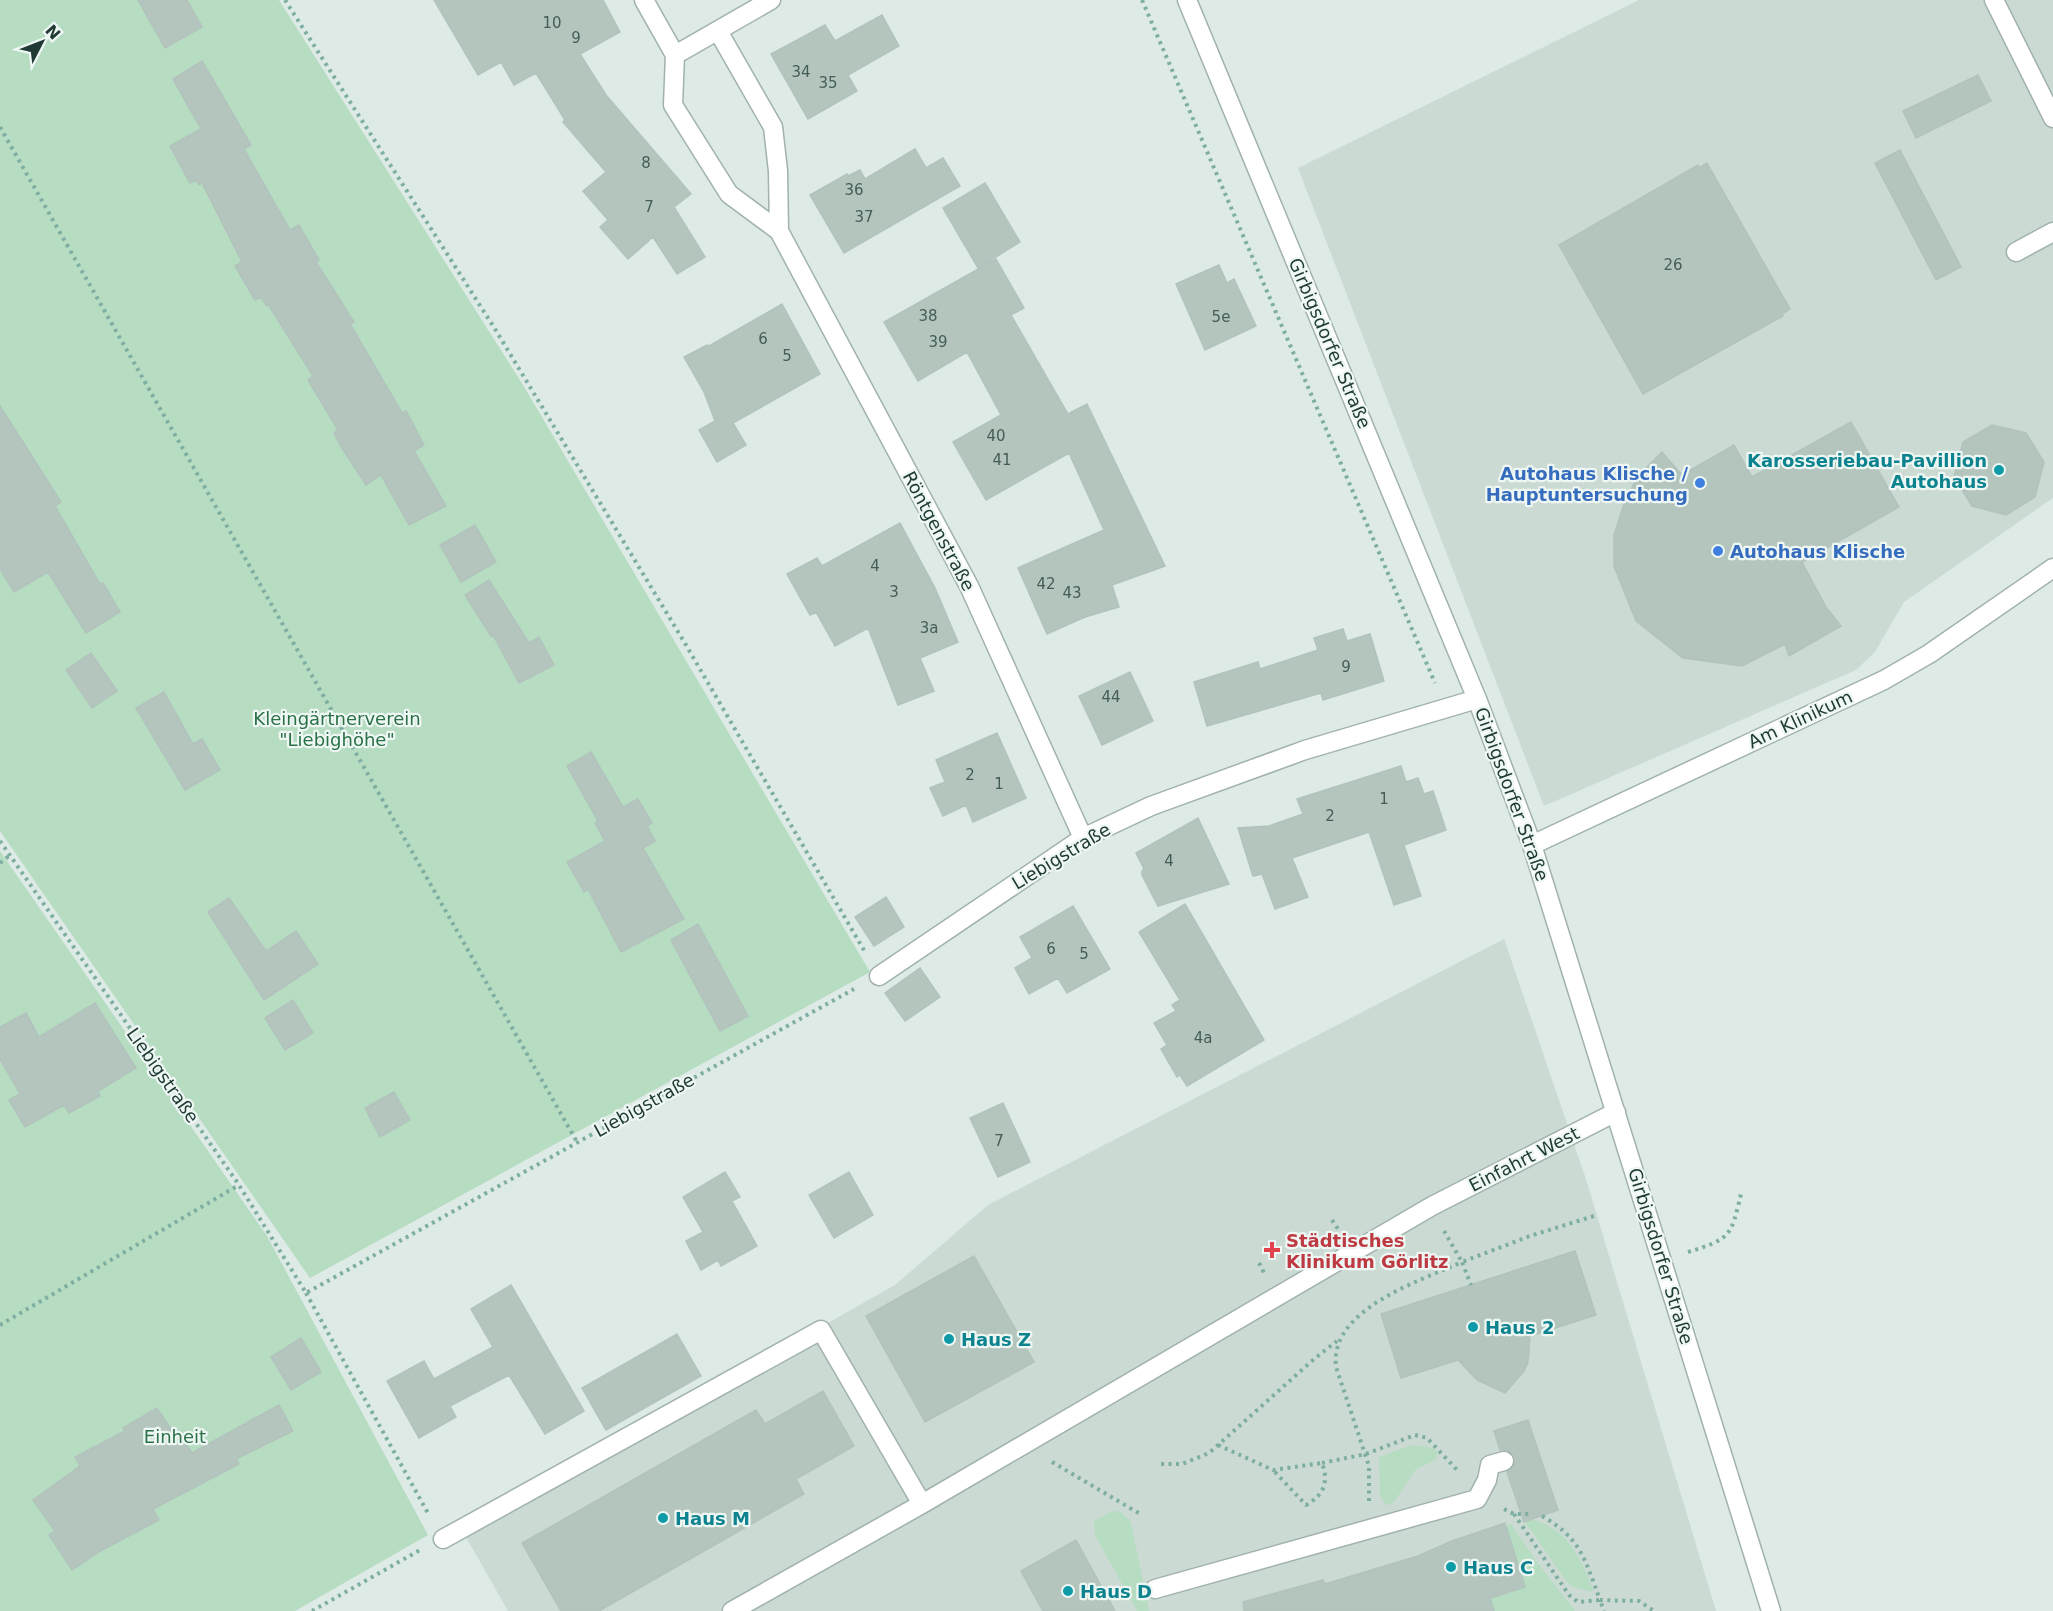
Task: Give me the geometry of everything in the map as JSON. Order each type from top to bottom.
[{"type":"street","points":[[644,0],[675,55],[771,0]]},
{"type":"street","name":"Girbigsdorfer Straße","points":[[1187,0],[1478,699],[1532,844],[1771,1611]]},
{"type":"street","points":[[1994,0],[2053,118]]},
{"type":"street","name":"Röntgenstraße","points":[[718,31],[773,127],[778,171],[779,231]]},
{"type":"street","name":"Röntgenstraße","points":[[675,55],[673,105],[729,194],[779,231],[969,586],[1083,838]]},
{"type":"street","points":[[2016,252],[2053,232]]},
{"type":"street","name":"Am Klinikum","points":[[1532,844],[1884,680],[1929,654],[2053,568]]},
{"type":"street","name":"Liebigstraße","points":[[879,976],[1083,838],[1151,806],[1294,754],[1478,699]]},
{"type":"street","name":"Einfahrt West","points":[[732,1611],[922,1504],[1432,1206],[1616,1112]]},
{"type":"street","points":[[443,1539],[821,1330],[922,1504]]},
{"type":"street","points":[[1155,1589],[1477,1499],[1487,1480],[1490,1465],[1503,1461]]},
{"type":"path","points":[[285,0],[495,329],[682,640],[879,976]]},
{"type":"path","points":[[1142,0],[1446,708]]},
{"type":"path","points":[[0,127],[577,1142]]},
{"type":"path","name":"Liebigstraße","points":[[0,841],[239,1185],[306,1293],[879,976]]},
{"type":"path","points":[[0,863],[9,855]]},
{"type":"path","points":[[0,1325],[239,1185]]},
{"type":"path","points":[[1662,1260],[1717,1243],[1728,1235],[1735,1221],[1742,1194]]},
{"type":"path","points":[[1161,1464],[1196,1460],[1218,1445],[1314,1359],[1338,1341],[1368,1308],[1388,1295],[1462,1262],[1530,1236],[1597,1215]]},
{"type":"path","points":[[1440,1226],[1462,1262],[1471,1285]]},
{"type":"path","points":[[306,1293],[443,1539],[312,1611]]},
{"type":"path","points":[[1338,1341],[1334,1352],[1336,1366],[1366,1454],[1371,1487],[1368,1508],[1357,1533]]},
{"type":"path","points":[[1273,1470],[1366,1454],[1415,1435],[1427,1438],[1446,1457]]},
{"type":"path","points":[[1218,1445],[1273,1470],[1306,1505],[1320,1495],[1326,1480],[1322,1463]]},
{"type":"path","points":[[1056,1464],[1142,1515]]},
{"type":"path","points":[[1529,1514],[1514,1514],[1569,1595],[1578,1602],[1639,1601],[1654,1611]]},
{"type":"path","points":[[1542,1516],[1567,1531],[1577,1545],[1604,1611]]},
{"type":"shaded area","points":[[1639,0],[2053,0],[2053,498],[1904,602],[1875,652],[1856,670],[1544,806],[1298,168]]},
{"type":"shaded area","name":"Städtisches Klinikum Görlitz","points":[[1504,939],[1586,1179],[1716,1611],[508,1611],[462,1530],[895,1285],[988,1205]]},
{"type":"green space","name":"Kleingärtnerverein \"Liebighöhe\"","points":[[0,0],[279,0],[523,385],[870,972],[310,1278],[0,831]]},
{"type":"green space","name":"Einheit","points":[[0,851],[267,1236],[428,1535],[295,1611],[0,1611]]},
{"type":"green space","points":[[1412,1445],[1430,1447],[1437,1451],[1436,1460],[1416,1469],[1394,1502],[1390,1505],[1385,1504],[1380,1495],[1379,1457]]},
{"type":"green space","points":[[1112,1511],[1121,1512],[1131,1522],[1149,1611],[1137,1611],[1095,1535],[1094,1521]]},
{"type":"green space","points":[[1534,1520],[1565,1538],[1578,1556],[1593,1589],[1592,1592],[1573,1587],[1567,1582],[1525,1522]]},
{"type":"green space","points":[[1511,1524],[1575,1611],[1494,1611],[1490,1598],[1525,1587],[1506,1527]]},
{"type":"building","points":[[138,0],[187,0],[202,27],[165,48]]},
{"type":"building","points":[[434,0],[603,0],[620,32],[580,54],[606,95],[691,194],[674,207],[705,257],[677,274],[653,237],[628,259],[600,227],[608,220],[583,191],[606,172],[563,122],[565,120],[536,73],[514,85],[501,62],[478,75]]},
{"type":"building","points":[[882,15],[899,46],[848,75],[857,91],[808,119],[771,54],[825,25],[835,41]]},
{"type":"building","points":[[202,61],[251,145],[244,149],[290,230],[299,225],[319,260],[316,262],[354,322],[350,324],[402,413],[406,411],[424,445],[414,451],[446,506],[409,525],[381,475],[366,485],[342,448],[334,433],[338,430],[308,380],[313,376],[268,304],[266,305],[261,297],[255,300],[235,266],[242,262],[202,183],[199,185],[196,180],[190,183],[170,146],[201,129],[173,79]]},
{"type":"building","points":[[1978,75],[1991,101],[1916,138],[1903,111]]},
{"type":"building","points":[[915,149],[926,168],[943,158],[960,186],[844,253],[810,195],[847,174],[848,176],[860,170],[865,179]]},
{"type":"building","points":[[1900,150],[1961,267],[1936,280],[1875,163]]},
{"type":"building","points":[[1707,163],[1790,309],[1782,314],[1783,316],[1643,394],[1559,245],[1698,165],[1699,168]]},
{"type":"building","points":[[985,183],[1020,242],[978,268],[943,208]]},
{"type":"building","points":[[996,259],[1024,308],[1011,315],[1068,414],[1087,404],[1165,566],[1112,585],[1119,607],[1085,617],[1047,634],[1018,568],[1104,530],[1069,453],[986,500],[953,442],[1001,415],[967,352],[918,381],[884,322]]},
{"type":"building","points":[[1219,265],[1227,283],[1234,279],[1256,326],[1205,350],[1176,284]]},
{"type":"building","points":[[782,304],[820,374],[733,423],[746,445],[717,462],[699,430],[715,421],[704,392],[684,357],[709,346]]},
{"type":"building","points":[[0,406],[61,502],[55,506],[100,584],[103,583],[120,612],[86,633],[48,572],[14,592],[0,569]]},
{"type":"building","name":"Autohaus Klische","points":[[1851,422],[1899,507],[1802,562],[1826,607],[1841,626],[1789,656],[1785,644],[1742,666],[1683,658],[1636,621],[1614,566],[1614,535],[1623,507],[1637,477],[1662,452],[1682,475],[1734,445],[1752,477]]},
{"type":"building","name":"Karosseriebau-Pavillion Autohaus","points":[[1992,425],[2026,433],[2044,462],[2035,497],[2006,515],[1972,506],[1954,477],[1963,442]]},
{"type":"building","points":[[900,523],[935,588],[958,642],[920,658],[934,691],[898,705],[868,628],[835,646],[816,612],[810,615],[787,574],[817,558],[822,566]]},
{"type":"building","points":[[475,525],[496,562],[461,582],[440,545]]},
{"type":"building","points":[[489,580],[529,643],[539,637],[554,665],[519,683],[493,635],[491,636],[465,595]]},
{"type":"building","points":[[1343,629],[1347,641],[1370,634],[1384,681],[1323,700],[1321,693],[1207,726],[1194,682],[1258,662],[1260,669],[1318,650],[1314,638]]},
{"type":"building","points":[[91,653],[117,691],[92,708],[66,670]]},
{"type":"building","points":[[1130,672],[1153,721],[1102,745],[1079,696]]},
{"type":"building","points":[[164,692],[193,744],[202,739],[220,770],[185,790],[136,708]]},
{"type":"building","points":[[997,733],[1026,798],[973,822],[966,805],[943,816],[930,788],[945,782],[936,760]]},
{"type":"building","points":[[591,752],[623,807],[638,799],[652,823],[647,826],[655,841],[643,848],[684,919],[621,952],[588,889],[584,892],[567,862],[605,841],[595,823],[598,821],[567,766]]},
{"type":"building","points":[[1401,766],[1406,782],[1418,778],[1424,794],[1433,791],[1446,830],[1404,845],[1421,896],[1394,905],[1369,832],[1292,858],[1308,897],[1275,909],[1262,874],[1253,876],[1238,828],[1269,826],[1303,814],[1297,799]]},
{"type":"building","points":[[1198,818],[1229,884],[1158,906],[1142,875],[1144,869],[1136,853]]},
{"type":"building","points":[[886,897],[904,927],[874,946],[855,917]]},
{"type":"building","points":[[229,898],[266,951],[296,931],[318,964],[264,1000],[208,912]]},
{"type":"building","points":[[1185,904],[1264,1040],[1187,1086],[1180,1075],[1177,1077],[1161,1049],[1167,1045],[1154,1023],[1176,1011],[1172,1005],[1180,1000],[1139,932]]},
{"type":"building","points":[[1073,906],[1110,969],[1067,993],[1058,978],[1029,994],[1015,968],[1032,958],[1020,937]]},
{"type":"building","points":[[698,924],[748,1016],[720,1031],[671,940]]},
{"type":"building","points":[[920,968],[940,997],[905,1021],[885,993]]},
{"type":"building","points":[[293,1000],[313,1033],[285,1050],[265,1018]]},
{"type":"building","points":[[95,1003],[136,1068],[98,1091],[100,1096],[69,1113],[64,1105],[25,1127],[9,1100],[20,1094],[0,1059],[0,1027],[26,1013],[39,1037]]},
{"type":"building","points":[[394,1092],[410,1120],[380,1137],[365,1108]]},
{"type":"building","points":[[1003,1103],[1030,1162],[998,1177],[970,1118]]},
{"type":"building","points":[[725,1172],[740,1197],[732,1201],[757,1246],[721,1266],[718,1260],[701,1270],[686,1241],[703,1232],[683,1197]]},
{"type":"building","points":[[849,1172],[873,1215],[834,1238],[809,1195]]},
{"type":"building","name":"Haus 2","points":[[1575,1251],[1596,1315],[1530,1336],[1528,1362],[1524,1371],[1505,1393],[1477,1380],[1458,1360],[1401,1378],[1381,1314]]},
{"type":"building","name":"Haus Z","points":[[974,1256],[1034,1362],[925,1422],[866,1316]]},
{"type":"building","points":[[511,1285],[584,1411],[545,1434],[509,1375],[450,1406],[456,1417],[419,1438],[387,1381],[424,1361],[434,1379],[493,1347],[471,1309]]},
{"type":"building","points":[[677,1334],[701,1376],[606,1430],[582,1388]]},
{"type":"building","points":[[301,1338],[321,1372],[291,1390],[271,1357]]},
{"type":"building","name":"Haus M","points":[[823,1391],[854,1446],[796,1479],[804,1494],[599,1611],[561,1611],[522,1543],[756,1410],[765,1424]]},
{"type":"building","points":[[279,1405],[293,1431],[236,1459],[239,1464],[153,1509],[159,1520],[102,1550],[72,1570],[49,1535],[55,1531],[33,1500],[80,1466],[75,1457],[125,1431],[123,1428],[157,1408],[178,1440],[182,1438],[192,1453]]},
{"type":"building","points":[[1528,1420],[1558,1510],[1524,1522],[1507,1472],[1515,1464],[1515,1457],[1507,1450],[1500,1450],[1494,1431]]},
{"type":"building","name":"Haus C","points":[[1505,1523],[1525,1587],[1490,1598],[1494,1611],[1244,1611],[1243,1602],[1323,1580],[1325,1584],[1418,1556],[1452,1541]]},
{"type":"building","name":"Haus D","points":[[1076,1540],[1115,1611],[1043,1611],[1021,1571]]},
{"type":"place","name":"Karosseriebau-Pavillion Autohaus","points":[[1999,470]]},
{"type":"place","name":"Autohaus Klische / Hauptuntersuchung","points":[[1700,483]]},
{"type":"place","name":"Autohaus Klische","points":[[1718,551]]},
{"type":"place","name":"Städtisches Klinikum Görlitz","points":[[1272,1250]]},
{"type":"place","name":"Haus 2","points":[[1473,1327]]},
{"type":"place","name":"Haus Z","points":[[949,1339]]},
{"type":"place","name":"Haus M","points":[[663,1518]]},
{"type":"place","name":"Haus C","points":[[1451,1567]]},
{"type":"place","name":"Haus D","points":[[1068,1591]]}]
